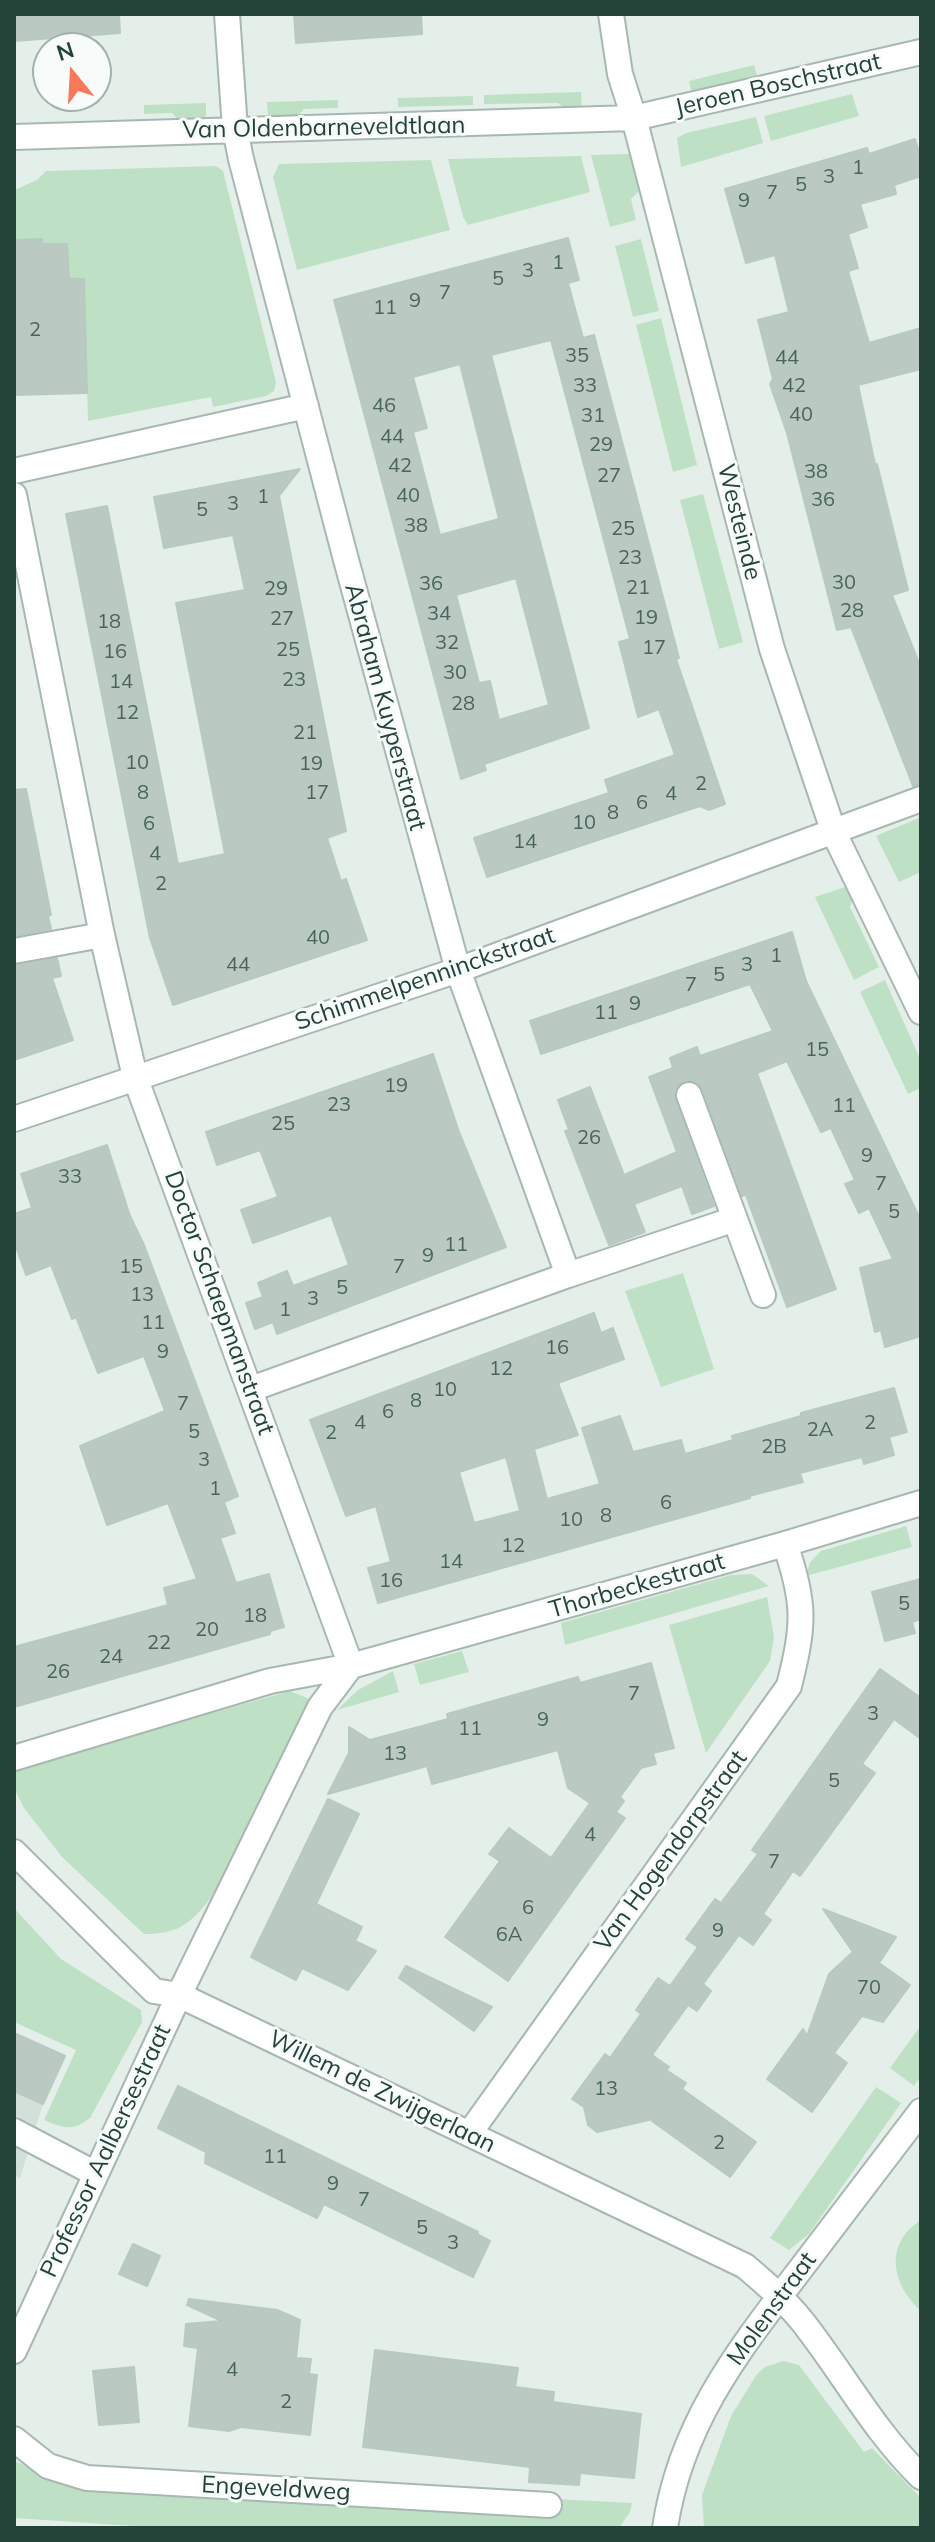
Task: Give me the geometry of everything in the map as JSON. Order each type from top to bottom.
[{"type":"street","name":"Abraham Kuyperstraat","points":[[227,14],[235,129],[458,970],[568,1275]]},
{"type":"street","name":"Westeinde","points":[[611,14],[620,74],[772,649],[834,833],[921,1012]]},
{"type":"street","name":"Jeroen Boschstraat","points":[[634,118],[921,52]]},
{"type":"street","name":"Van Oldenbarneveldtlaan","points":[[14,137],[634,118]]},
{"type":"street","points":[[14,471],[306,406]]},
{"type":"street","name":"Doctor Schaepmanstraat","points":[[14,495],[102,935],[135,1077],[351,1666]]},
{"type":"street","name":"Schimmelpenninckstraat","points":[[14,1119],[458,970],[921,799]]},
{"type":"street","points":[[14,951],[102,935]]},
{"type":"street","points":[[689,1095],[763,1295]]},
{"type":"street","points":[[251,1389],[568,1275],[735,1219]]},
{"type":"street","name":"Thorbeckestraat","points":[[14,1758],[270,1681],[351,1666],[921,1503]]},
{"type":"street","name":"Van Hogendorpstraat","points":[[469,2134],[789,1686],[799,1643],[802,1604],[785,1544]]},
{"type":"street","points":[[179,1995],[320,1707],[351,1666]]},
{"type":"street","name":"Willem de Zwijgerlaan","points":[[14,1852],[154,1991],[179,1995],[745,2266],[780,2296],[802,2321],[897,2454],[921,2477]]},
{"type":"street","name":"Professor Aalbersestraat","points":[[14,2351],[24,2304],[94,2173],[179,1995]]},
{"type":"street","name":"Molenstraat","points":[[665,2528],[673,2487],[708,2398],[780,2296],[921,2111]]},
{"type":"street","points":[[14,2131],[94,2173]]},
{"type":"street","name":"Engeveldweg","points":[[14,2439],[48,2466],[87,2478],[549,2505]]},
{"type":"shaded area","points":[[14,2033],[65,2056],[43,2104],[20,2178],[14,2175]]},
{"type":"green space","points":[[754,65],[758,79],[692,94],[689,81]]},
{"type":"green space","points":[[581,92],[582,110],[567,110],[558,103],[484,104],[484,95]]},
{"type":"green space","points":[[852,94],[859,116],[771,141],[764,116]]},
{"type":"green space","points":[[473,96],[473,105],[398,107],[398,98]]},
{"type":"green space","points":[[338,100],[338,108],[304,109],[296,118],[268,116],[267,102]]},
{"type":"green space","points":[[206,103],[206,116],[196,121],[179,121],[172,113],[144,114],[144,105]]},
{"type":"green space","points":[[756,117],[763,143],[681,167],[677,138],[686,133]]},
{"type":"green space","points":[[630,154],[640,190],[631,199],[636,220],[610,227],[591,155]]},
{"type":"green space","points":[[581,156],[590,192],[468,225],[463,217],[448,159]]},
{"type":"green space","points":[[431,160],[450,230],[297,270],[273,177],[279,164]]},
{"type":"green space","points":[[216,166],[223,171],[276,382],[274,391],[266,396],[213,407],[211,397],[88,421],[84,279],[69,279],[42,244],[42,239],[14,240],[14,190],[37,180],[46,171]]},
{"type":"green space","points":[[641,239],[659,311],[633,317],[615,246]]},
{"type":"green space","points":[[661,318],[697,465],[673,472],[636,325]]},
{"type":"green space","points":[[703,494],[743,642],[719,649],[680,500]]},
{"type":"green space","points":[[921,817],[921,872],[899,882],[876,836]]},
{"type":"green space","points":[[848,886],[854,897],[850,907],[879,967],[854,980],[815,897]]},
{"type":"green space","points":[[885,980],[921,1061],[921,1088],[908,1094],[860,992]]},
{"type":"green space","points":[[683,1273],[714,1369],[661,1387],[625,1291]]},
{"type":"green space","points":[[906,1526],[912,1547],[806,1576],[810,1562],[821,1551]]},
{"type":"green space","points":[[752,1574],[769,1586],[565,1645],[561,1623],[731,1575]]},
{"type":"green space","points":[[767,1597],[774,1637],[770,1661],[706,1753],[669,1625]]},
{"type":"green space","points":[[462,1651],[469,1672],[420,1685],[414,1664]]},
{"type":"green space","points":[[393,1671],[399,1692],[337,1710],[358,1690]]},
{"type":"green space","points":[[290,1691],[307,1698],[315,1708],[210,1899],[189,1922],[174,1930],[144,1934],[62,1857],[24,1808],[14,1788],[14,1769]]},
{"type":"green space","points":[[14,1908],[61,1959],[141,2010],[142,2022],[90,2118],[73,2127],[62,2127],[44,2120],[76,2050],[14,2022]]},
{"type":"green space","points":[[921,2025],[921,2076],[914,2086],[890,2068]]},
{"type":"green space","points":[[876,2087],[901,2103],[809,2234],[789,2250],[770,2238]]},
{"type":"green space","points":[[921,2220],[921,2311],[903,2289],[896,2265],[901,2241]]},
{"type":"green space","points":[[783,2361],[799,2365],[864,2452],[872,2448],[921,2498],[921,2528],[704,2528],[702,2495],[731,2416],[757,2374],[765,2367]]},
{"type":"green space","points":[[14,2461],[57,2479],[553,2518],[555,2499],[632,2503],[619,2528],[163,2528],[14,2518]]},
{"type":"building","points":[[14,14],[119,14],[120,33],[32,32],[32,40],[14,41]]},
{"type":"building","points":[[294,14],[421,14],[422,34],[296,43]]},
{"type":"building","points":[[915,139],[921,159],[921,176],[894,185],[896,194],[860,204],[867,227],[848,234],[858,268],[848,271],[869,343],[921,328],[921,369],[858,385],[908,590],[892,595],[921,668],[921,784],[913,786],[851,627],[837,630],[787,433],[770,384],[773,379],[758,320],[789,312],[775,255],[746,263],[725,189],[867,148],[869,154]]},
{"type":"building","points":[[568,238],[579,280],[568,283],[583,338],[594,335],[679,658],[676,659],[725,804],[709,810],[700,806],[487,877],[474,838],[609,793],[605,780],[675,755],[659,709],[638,717],[619,642],[630,639],[551,340],[491,355],[589,728],[484,764],[486,770],[461,779],[334,300]],"holes":[[[460,364],[499,519],[440,535],[413,432],[427,428],[413,377]],[[516,578],[549,705],[499,720],[490,681],[479,683],[456,595]]]},
{"type":"building","points":[[42,239],[42,244],[67,244],[69,279],[84,279],[87,393],[14,395],[14,240]]},
{"type":"building","points":[[300,469],[279,496],[346,831],[327,838],[341,881],[346,879],[367,940],[173,1005],[150,938],[66,514],[107,506],[178,864],[225,854],[176,603],[245,590],[233,535],[164,548],[154,497]]},
{"type":"building","points":[[26,789],[51,915],[48,916],[51,929],[14,936],[14,790]]},
{"type":"building","points":[[792,932],[806,981],[921,1221],[921,1336],[885,1347],[881,1330],[875,1332],[860,1268],[893,1259],[869,1208],[859,1213],[845,1184],[855,1180],[831,1128],[821,1132],[787,1061],[757,1073],[836,1289],[787,1307],[746,1195],[742,1196],[698,1083],[691,1080],[678,1085],[674,1092],[714,1206],[692,1214],[682,1186],[634,1204],[645,1232],[609,1245],[565,1131],[569,1130],[558,1100],[590,1087],[624,1175],[677,1152],[649,1077],[673,1068],[670,1058],[697,1047],[700,1056],[773,1031],[750,984],[541,1054],[530,1021]]},
{"type":"building","points":[[57,958],[61,976],[52,978],[73,1040],[14,1060],[14,966]]},
{"type":"building","points":[[433,1054],[459,1132],[506,1247],[277,1334],[273,1322],[255,1329],[246,1303],[263,1297],[258,1283],[287,1271],[293,1286],[349,1265],[331,1215],[253,1243],[241,1210],[278,1197],[260,1150],[217,1165],[206,1132]]},
{"type":"building","points":[[107,1145],[130,1216],[144,1245],[238,1496],[224,1502],[235,1533],[220,1538],[236,1583],[269,1574],[284,1627],[270,1631],[270,1634],[14,1707],[14,1647],[168,1605],[164,1588],[197,1579],[168,1503],[107,1525],[80,1446],[165,1411],[144,1356],[98,1373],[51,1265],[26,1275],[14,1241],[14,1214],[32,1208],[21,1174]]},
{"type":"building","points":[[594,1313],[601,1333],[613,1328],[624,1359],[558,1383],[578,1435],[534,1449],[547,1499],[600,1484],[582,1428],[620,1416],[633,1452],[681,1440],[685,1454],[733,1440],[732,1436],[801,1416],[801,1413],[894,1388],[907,1432],[889,1437],[894,1455],[864,1464],[862,1457],[800,1473],[803,1482],[378,1603],[368,1568],[391,1562],[376,1506],[346,1516],[310,1420]],"holes":[[[506,1457],[520,1511],[474,1523],[459,1472]]]},
{"type":"building","points":[[921,1579],[921,1619],[912,1622],[915,1633],[885,1641],[872,1592]]},
{"type":"building","points":[[651,1663],[674,1748],[653,1753],[656,1764],[641,1768],[620,1797],[624,1801],[616,1812],[625,1818],[508,1981],[445,1937],[500,1861],[489,1854],[509,1828],[551,1858],[590,1803],[568,1788],[558,1750],[432,1784],[427,1766],[328,1794],[349,1753],[349,1727],[370,1740],[448,1719],[447,1714],[578,1677],[580,1683]]},
{"type":"building","points":[[880,1669],[921,1698],[921,1739],[894,1719],[862,1764],[875,1773],[800,1876],[793,1871],[763,1914],[771,1920],[753,1945],[739,1935],[703,1984],[711,1991],[697,2011],[688,2005],[652,2055],[669,2067],[666,2070],[686,2083],[682,2089],[756,2142],[730,2177],[653,2119],[597,2132],[588,2125],[584,2107],[572,2099],[605,2054],[610,2058],[641,2014],[636,2010],[658,1978],[670,1986],[698,1947],[686,1939],[715,1899],[721,1903],[758,1854],[752,1850]]},
{"type":"building","points":[[328,1799],[359,1814],[316,1904],[362,1927],[355,1941],[376,1951],[348,1990],[302,1968],[296,1980],[251,1957]]},
{"type":"building","points":[[823,1909],[896,1937],[879,1963],[910,1985],[883,2022],[862,2016],[834,2053],[847,2063],[812,2112],[767,2079],[803,2029],[807,2036],[829,1974],[853,1952]]},
{"type":"building","points":[[406,1966],[492,2007],[474,2031],[399,1978]]},
{"type":"building","points":[[14,2033],[65,2056],[43,2104],[14,2091]]},
{"type":"building","points":[[178,2086],[478,2232],[490,2241],[473,2277],[324,2204],[317,2218],[205,2163],[206,2152],[158,2128]]},
{"type":"building","points":[[133,2244],[160,2256],[147,2286],[119,2274]]},
{"type":"building","points":[[189,2299],[277,2310],[300,2320],[296,2358],[311,2359],[309,2374],[317,2375],[310,2435],[241,2427],[229,2431],[189,2426],[198,2348],[184,2346],[186,2324],[222,2321],[187,2305]]},
{"type":"building","points":[[375,2350],[518,2368],[515,2387],[554,2392],[553,2402],[641,2414],[634,2478],[580,2473],[579,2485],[529,2482],[530,2467],[363,2447]]},
{"type":"building","points":[[134,2367],[139,2422],[99,2425],[93,2371]]}]
